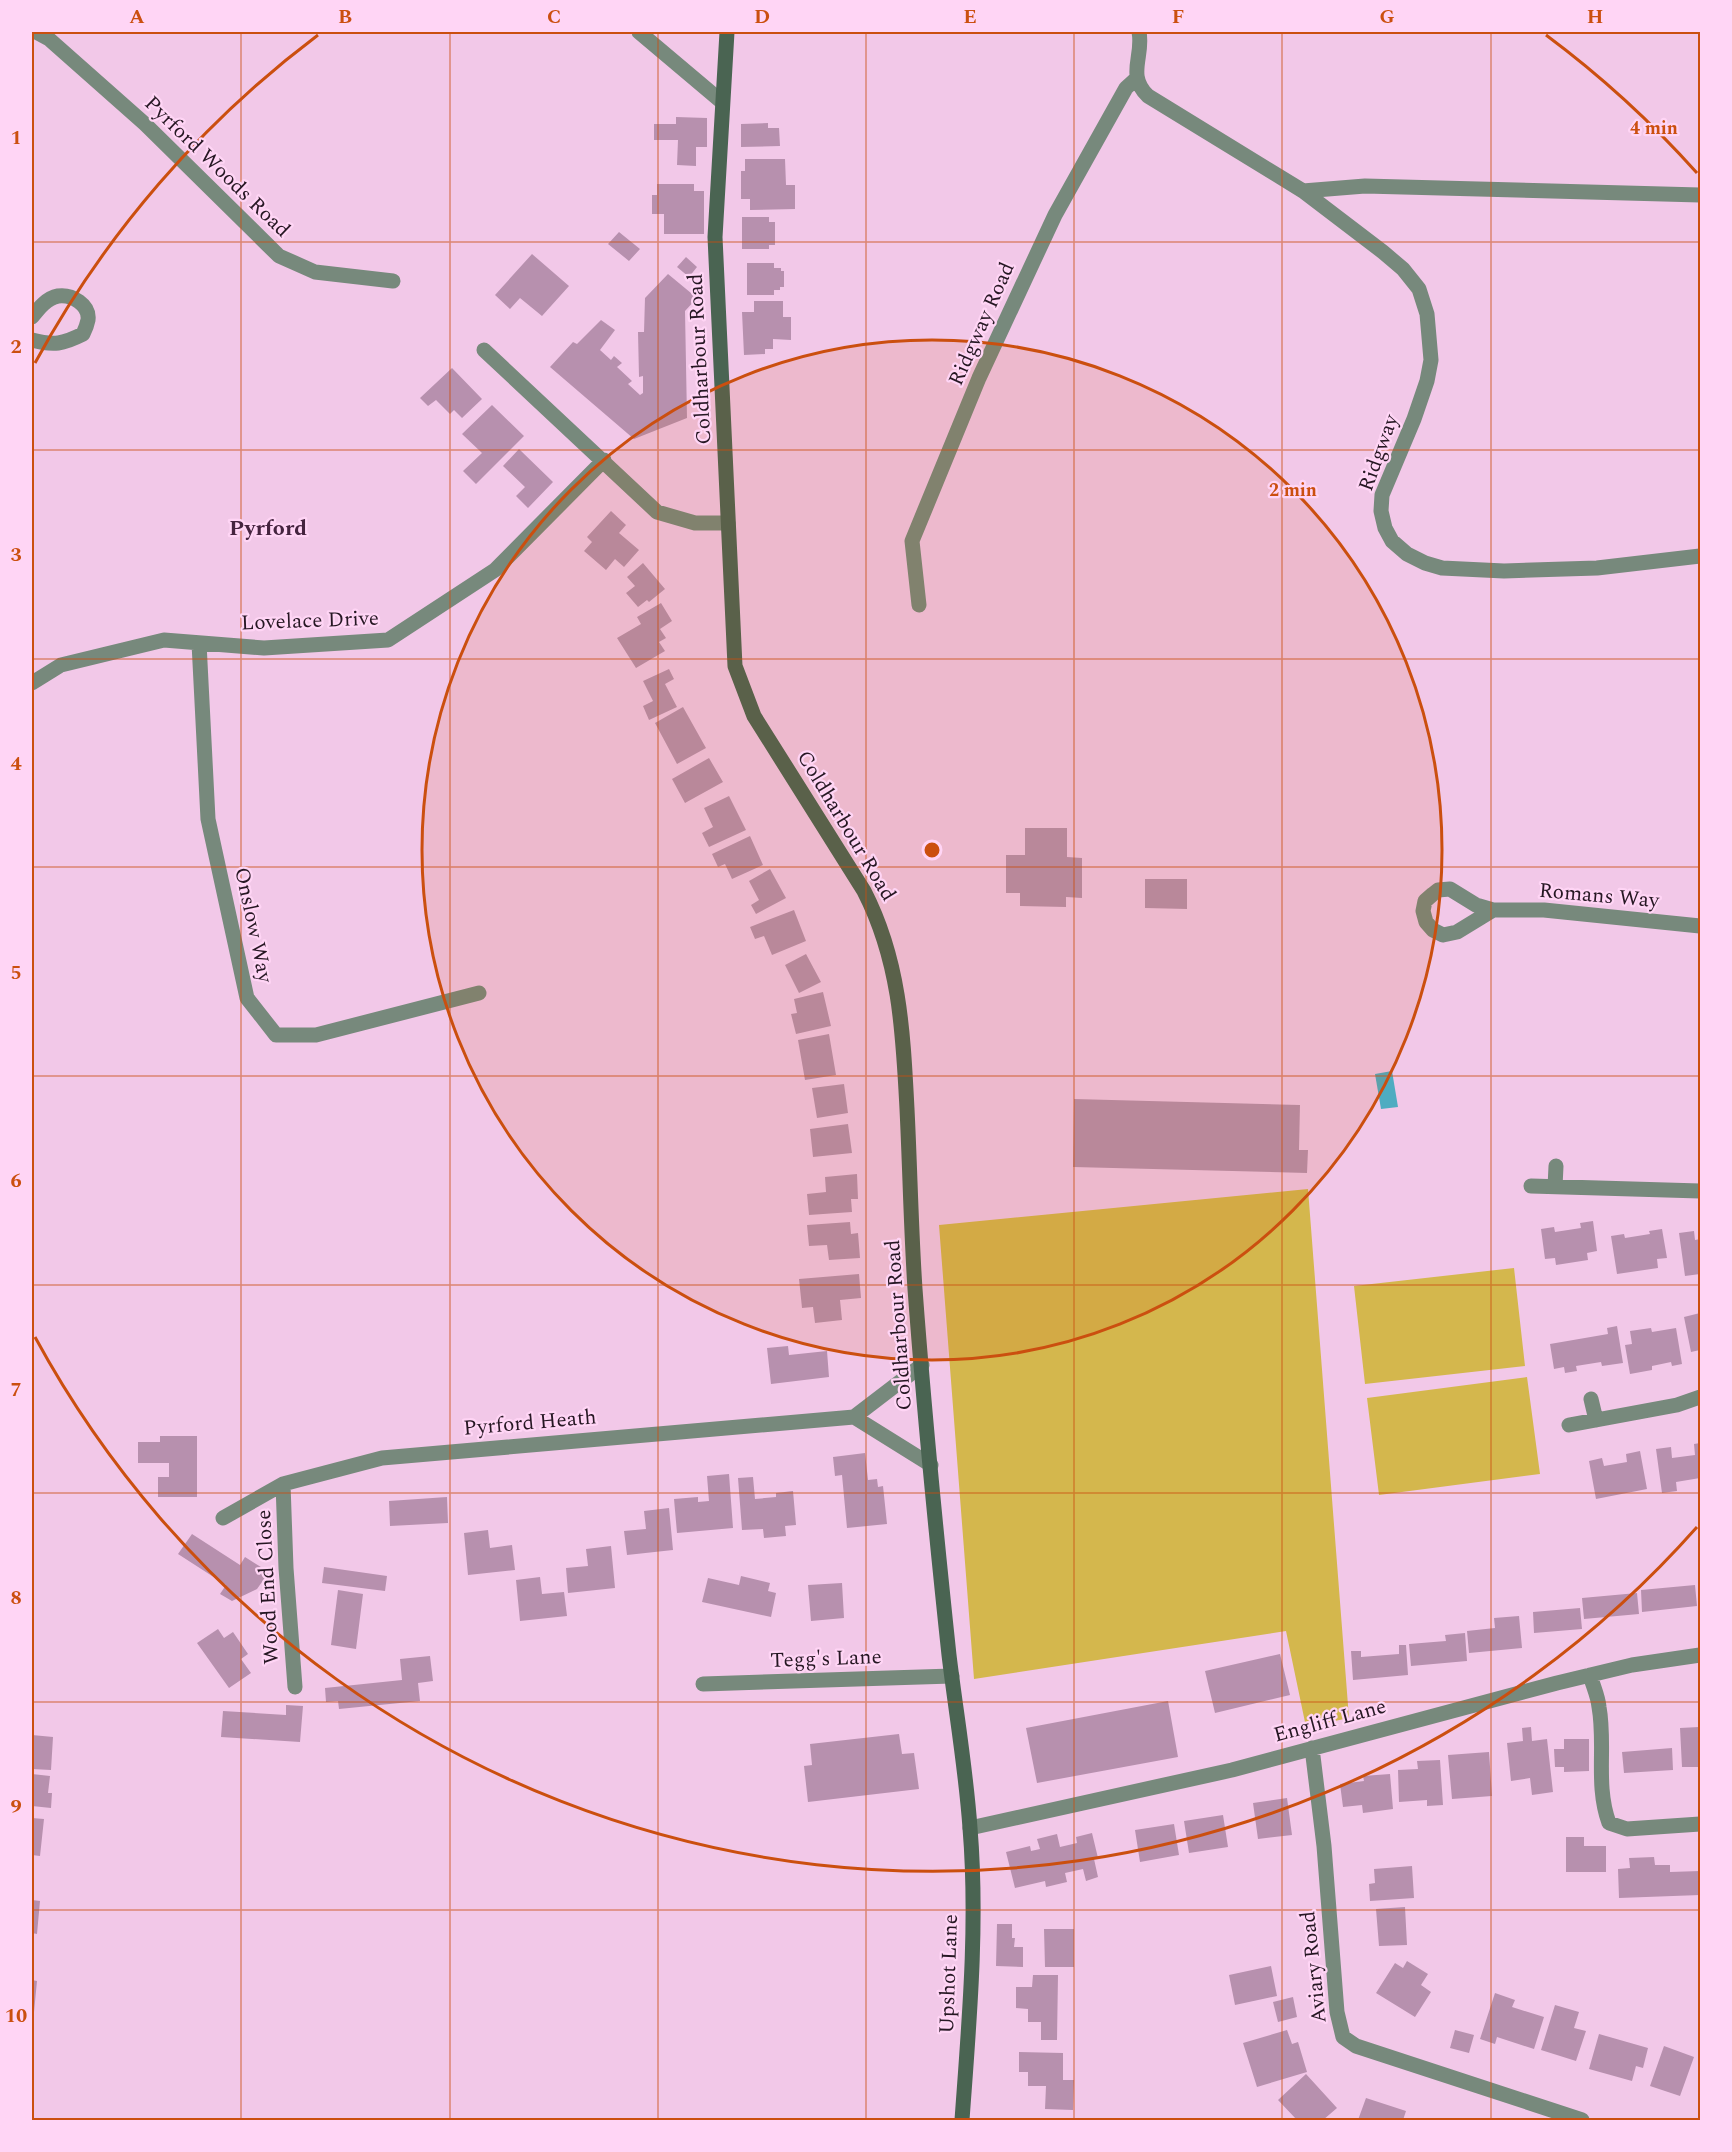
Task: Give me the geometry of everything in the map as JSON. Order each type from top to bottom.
[{"type":"main road","name":"Coldharbour Road","points":[[727,32],[715,237],[735,666],[754,716],[878,917],[896,978],[904,1055],[915,1287],[951,1676],[970,1828]]},
{"type":"main road","name":"Upshot Lane","points":[[962,2121],[973,1914],[970,1828]]},
{"type":"street","name":"Pyrford Woods Road","points":[[36,32],[50,39],[145,124],[279,256],[315,272],[393,281]]},
{"type":"street","points":[[639,32],[722,102]]},
{"type":"street","points":[[1137,78],[1137,61],[1141,42],[1139,32]]},
{"type":"street","name":"Ridgway","points":[[1137,78],[1143,91],[1155,101],[1303,191],[1403,269],[1419,289],[1424,301],[1430,349],[1426,381],[1414,419],[1382,495],[1381,511],[1385,528],[1392,541],[1407,554],[1425,563],[1460,570],[1504,572],[1597,568],[1701,556]]},
{"type":"street","name":"Ridgway Road","points":[[919,605],[912,541],[961,421],[1055,215],[1126,88],[1137,78]]},
{"type":"street","points":[[1303,191],[1365,186],[1701,195]]},
{"type":"street","points":[[32,317],[42,304],[57,296],[65,296],[72,297],[85,307],[88,319],[83,334],[63,344],[45,344],[32,340]]},
{"type":"street","points":[[484,350],[657,512],[695,522],[728,522]]},
{"type":"street","name":"Lovelace Drive","points":[[32,683],[61,665],[164,640],[264,648],[388,640],[495,570],[604,460]]},
{"type":"street","name":"Onslow Way","points":[[199,643],[208,819],[247,998],[276,1035],[316,1035],[479,993]]},
{"type":"street","name":"Romans Way","points":[[1493,910],[1544,910],[1701,926]]},
{"type":"street","points":[[1555,1187],[1556,1166]]},
{"type":"street","points":[[1531,1186],[1701,1191]]},
{"type":"street","points":[[922,1365],[854,1417],[931,1465]]},
{"type":"street","points":[[1591,1398],[1596,1420]]},
{"type":"street","points":[[1569,1425],[1677,1405],[1701,1398]]},
{"type":"street","name":"Pyrford Heath","points":[[223,1518],[283,1484],[382,1458],[854,1417]]},
{"type":"street","name":"Wood End Close","points":[[283,1484],[285,1568],[295,1687]]},
{"type":"street","name":"Engliff Lane","points":[[970,1828],[1232,1770],[1435,1714],[1632,1665],[1701,1655]]},
{"type":"street","points":[[1590,1675],[1599,1707],[1601,1778],[1604,1811],[1609,1823],[1627,1829],[1701,1824]]},
{"type":"street","name":"Tegg's Lane","points":[[703,1684],[951,1676]]},
{"type":"street","name":"Aviary Road","points":[[1312,1748],[1324,1846],[1337,2012],[1343,2037],[1356,2046],[1582,2121]]},
{"type":"shaded area","points":[[1308,1189],[1349,1718],[1306,1727],[1286,1631],[974,1679],[939,1225]]},
{"type":"shaded area","points":[[1514,1268],[1525,1366],[1365,1384],[1354,1286]]},
{"type":"shaded area","points":[[1527,1377],[1540,1474],[1379,1495],[1367,1398]]},
{"type":"water","points":[[1392,1071],[1398,1107],[1381,1109],[1375,1074]]},
{"type":"building","points":[[676,117],[707,118],[707,147],[696,147],[696,166],[677,165],[678,140],[654,140],[654,124],[676,124]]},
{"type":"building","points":[[768,123],[768,128],[779,128],[780,146],[741,147],[741,124]]},
{"type":"building","points":[[745,159],[785,159],[786,185],[795,185],[795,209],[750,210],[750,199],[741,199],[741,171],[745,171]]},
{"type":"building","points":[[657,184],[694,184],[694,191],[704,191],[704,234],[664,234],[664,214],[652,214],[652,195],[657,195]]},
{"type":"building","points":[[742,217],[769,217],[769,222],[775,222],[775,245],[769,245],[769,249],[742,249]]},
{"type":"building","points":[[619,232],[640,249],[629,261],[608,244]]},
{"type":"building","points":[[532,254],[569,286],[542,316],[520,298],[510,309],[495,295]]},
{"type":"building","points":[[686,257],[697,267],[689,277],[677,267]]},
{"type":"building","points":[[747,263],[774,263],[774,268],[781,268],[781,271],[784,271],[784,287],[774,290],[774,295],[747,295]]},
{"type":"building","points":[[668,274],[697,298],[685,311],[687,418],[634,439],[550,367],[573,342],[577,344],[601,320],[615,330],[600,350],[611,360],[614,356],[622,363],[617,367],[632,381],[628,384],[640,395],[643,393],[643,376],[639,377],[638,332],[644,332],[645,298]]},
{"type":"building","points":[[754,301],[783,301],[783,317],[791,317],[791,340],[773,339],[773,349],[765,349],[765,354],[744,355],[742,312],[754,312]]},
{"type":"building","points":[[452,368],[482,399],[462,418],[454,410],[450,414],[436,400],[428,406],[420,398]]},
{"type":"building","points":[[492,405],[524,436],[476,484],[463,471],[482,453],[462,434]]},
{"type":"building","points":[[519,449],[553,482],[528,508],[516,496],[525,487],[503,466]]},
{"type":"building","points":[[611,511],[626,525],[619,533],[639,550],[624,567],[615,559],[606,570],[584,551],[592,542],[587,537]]},
{"type":"building","points":[[643,563],[665,589],[649,602],[647,600],[638,607],[626,593],[635,586],[627,577]]},
{"type":"building","points":[[661,603],[672,621],[660,629],[666,638],[659,642],[665,651],[636,668],[617,638],[641,624],[637,617]]},
{"type":"building","points":[[669,669],[674,679],[665,684],[677,707],[649,720],[643,706],[653,701],[643,681]]},
{"type":"building","points":[[683,707],[706,748],[677,764],[655,723]]},
{"type":"building","points":[[709,758],[723,782],[685,803],[672,779]]},
{"type":"building","points":[[729,796],[746,830],[709,847],[702,833],[713,827],[704,808]]},
{"type":"building","points":[[1025,828],[1067,828],[1067,857],[1082,858],[1082,898],[1066,897],[1066,907],[1020,906],[1020,893],[1006,893],[1006,855],[1025,855]]},
{"type":"building","points":[[750,836],[763,865],[732,879],[725,864],[718,867],[712,854]]},
{"type":"building","points":[[770,869],[786,898],[756,914],[751,905],[759,900],[749,881]]},
{"type":"building","points":[[1145,879],[1187,879],[1187,909],[1145,908]]},
{"type":"building","points":[[794,910],[806,941],[772,955],[764,936],[755,939],[750,927]]},
{"type":"building","points":[[806,954],[821,982],[799,993],[785,965]]},
{"type":"building","points":[[823,992],[831,1026],[796,1034],[791,1014],[797,1013],[794,999]]},
{"type":"building","points":[[829,1034],[836,1075],[805,1080],[798,1040]]},
{"type":"building","points":[[844,1084],[848,1113],[817,1118],[812,1088]]},
{"type":"building","points":[[1074,1099],[1300,1105],[1299,1150],[1308,1150],[1307,1173],[1073,1167]]},
{"type":"building","points":[[848,1124],[852,1153],[813,1157],[810,1129]]},
{"type":"building","points":[[857,1174],[858,1199],[851,1199],[852,1212],[809,1215],[807,1194],[826,1192],[825,1177]]},
{"type":"building","points":[[1593,1221],[1597,1251],[1587,1253],[1588,1260],[1556,1265],[1555,1258],[1545,1259],[1541,1229],[1554,1227],[1555,1232],[1581,1228],[1580,1223]]},
{"type":"building","points":[[850,1222],[851,1234],[858,1233],[860,1258],[829,1260],[827,1245],[809,1246],[807,1225]]},
{"type":"building","points":[[1662,1229],[1667,1258],[1657,1259],[1658,1268],[1617,1274],[1611,1236],[1624,1234],[1625,1238],[1650,1234],[1649,1231]]},
{"type":"building","points":[[1694,1231],[1695,1240],[1700,1239],[1700,1274],[1685,1276],[1679,1233]]},
{"type":"building","points":[[859,1274],[861,1298],[840,1300],[842,1320],[815,1323],[813,1307],[802,1308],[799,1279]]},
{"type":"building","points":[[1700,1313],[1700,1350],[1691,1352],[1684,1317]]},
{"type":"building","points":[[1617,1326],[1623,1363],[1602,1366],[1601,1362],[1576,1366],[1577,1371],[1565,1373],[1564,1367],[1554,1369],[1550,1344],[1608,1334],[1607,1328]]},
{"type":"building","points":[[1651,1328],[1652,1332],[1676,1328],[1682,1364],[1672,1366],[1671,1362],[1652,1366],[1652,1370],[1630,1374],[1625,1345],[1632,1344],[1630,1331]]},
{"type":"building","points":[[788,1346],[789,1355],[827,1351],[829,1377],[771,1384],[767,1348]]},
{"type":"building","points":[[160,1436],[197,1436],[197,1497],[158,1497],[158,1477],[169,1477],[169,1463],[138,1463],[138,1442],[160,1442]]},
{"type":"building","points":[[1700,1443],[1700,1478],[1676,1482],[1677,1491],[1662,1493],[1656,1449],[1671,1447],[1672,1458],[1695,1455],[1694,1444]]},
{"type":"building","points":[[1640,1451],[1647,1489],[1596,1499],[1589,1461],[1602,1458],[1604,1466],[1627,1462],[1626,1454]]},
{"type":"building","points":[[865,1453],[868,1480],[877,1479],[878,1487],[883,1486],[887,1524],[847,1528],[842,1475],[835,1476],[833,1457]]},
{"type":"building","points":[[729,1474],[733,1528],[677,1533],[674,1499],[698,1497],[698,1502],[709,1501],[707,1476]]},
{"type":"building","points":[[753,1477],[755,1499],[776,1497],[776,1493],[793,1491],[796,1525],[785,1526],[786,1536],[764,1538],[763,1529],[742,1530],[738,1478]]},
{"type":"building","points":[[447,1497],[448,1523],[390,1526],[389,1501]]},
{"type":"building","points":[[669,1508],[673,1550],[627,1555],[624,1531],[646,1529],[644,1511]]},
{"type":"building","points":[[488,1530],[490,1548],[512,1545],[515,1570],[468,1575],[464,1533]]},
{"type":"building","points":[[192,1534],[240,1565],[245,1557],[269,1572],[257,1589],[232,1601],[220,1594],[226,1585],[178,1554]]},
{"type":"building","points":[[611,1546],[615,1588],[568,1593],[566,1568],[588,1566],[586,1549]]},
{"type":"building","points":[[324,1567],[387,1576],[385,1591],[322,1583]]},
{"type":"building","points":[[741,1576],[770,1583],[768,1591],[776,1593],[771,1617],[702,1602],[708,1578],[739,1585]]},
{"type":"building","points":[[540,1577],[542,1594],[564,1592],[567,1616],[520,1621],[516,1580]]},
{"type":"building","points":[[842,1583],[844,1618],[811,1621],[808,1585]]},
{"type":"building","points":[[1695,1585],[1697,1606],[1642,1612],[1641,1590]]},
{"type":"building","points":[[338,1590],[363,1594],[356,1649],[331,1645]]},
{"type":"building","points":[[1637,1593],[1639,1614],[1584,1619],[1582,1598]]},
{"type":"building","points":[[1580,1608],[1582,1629],[1534,1633],[1533,1612]]},
{"type":"building","points":[[1519,1616],[1522,1648],[1469,1653],[1467,1631],[1495,1628],[1494,1618]]},
{"type":"building","points":[[218,1629],[224,1638],[233,1632],[248,1654],[241,1659],[251,1673],[229,1688],[197,1643]]},
{"type":"building","points":[[1465,1633],[1467,1661],[1411,1666],[1409,1644],[1446,1641],[1445,1635]]},
{"type":"building","points":[[1399,1645],[1406,1645],[1408,1675],[1353,1680],[1351,1651],[1361,1651],[1361,1657],[1399,1654]]},
{"type":"building","points":[[1280,1654],[1290,1695],[1215,1713],[1205,1671]]},
{"type":"building","points":[[430,1656],[433,1681],[418,1683],[420,1701],[339,1709],[338,1701],[326,1702],[325,1688],[402,1680],[400,1659]]},
{"type":"building","points":[[1168,1701],[1178,1757],[1037,1783],[1026,1728]]},
{"type":"building","points":[[286,1705],[303,1706],[300,1742],[221,1737],[223,1711],[286,1715]]},
{"type":"building","points":[[1531,1727],[1532,1741],[1547,1739],[1553,1792],[1532,1795],[1530,1778],[1511,1781],[1507,1743],[1523,1741],[1522,1728]]},
{"type":"building","points":[[1699,1727],[1700,1767],[1682,1767],[1680,1728]]},
{"type":"building","points":[[899,1734],[902,1754],[914,1753],[919,1789],[808,1802],[804,1766],[812,1765],[810,1744]]},
{"type":"building","points":[[32,1735],[53,1737],[51,1770],[32,1769]]},
{"type":"building","points":[[1564,1739],[1589,1739],[1589,1771],[1564,1772],[1564,1767],[1555,1767],[1554,1749],[1564,1749]]},
{"type":"building","points":[[1672,1748],[1673,1770],[1624,1773],[1622,1752]]},
{"type":"building","points":[[1489,1752],[1492,1796],[1452,1799],[1448,1755]]},
{"type":"building","points":[[1440,1760],[1443,1805],[1427,1806],[1427,1800],[1399,1802],[1398,1770],[1418,1769],[1417,1761]]},
{"type":"building","points":[[32,1774],[50,1776],[48,1793],[52,1793],[51,1808],[32,1806]]},
{"type":"building","points":[[1390,1774],[1393,1809],[1363,1813],[1362,1805],[1343,1807],[1340,1784],[1364,1781],[1363,1776]]},
{"type":"building","points":[[1287,1798],[1292,1835],[1258,1839],[1253,1803]]},
{"type":"building","points":[[1223,1815],[1228,1847],[1189,1853],[1184,1821]]},
{"type":"building","points":[[32,1818],[44,1819],[40,1856],[32,1855]]},
{"type":"building","points":[[1174,1824],[1179,1855],[1140,1862],[1135,1830]]},
{"type":"building","points":[[1092,1833],[1098,1858],[1094,1859],[1098,1877],[1086,1881],[1083,1869],[1065,1873],[1067,1882],[1046,1887],[1045,1881],[1015,1888],[1006,1852],[1030,1846],[1031,1851],[1040,1849],[1037,1839],[1057,1834],[1060,1847],[1077,1843],[1076,1837]]},
{"type":"building","points":[[1566,1837],[1584,1837],[1584,1846],[1606,1846],[1606,1872],[1566,1872]]},
{"type":"building","points":[[1654,1857],[1655,1865],[1670,1865],[1670,1872],[1700,1871],[1700,1895],[1619,1898],[1618,1869],[1630,1868],[1629,1858]]},
{"type":"building","points":[[1412,1866],[1414,1898],[1370,1901],[1369,1884],[1375,1883],[1374,1869]]},
{"type":"building","points":[[32,1900],[40,1901],[37,1934],[32,1933]]},
{"type":"building","points":[[1405,1907],[1407,1945],[1379,1946],[1376,1909]]},
{"type":"building","points":[[997,1924],[1012,1924],[1014,1947],[1023,1947],[1023,1967],[996,1966]]},
{"type":"building","points":[[1044,1929],[1074,1929],[1074,1967],[1045,1967]]},
{"type":"building","points":[[1407,1961],[1428,1974],[1421,1985],[1431,1992],[1415,2017],[1376,1993],[1395,1963],[1403,1968]]},
{"type":"building","points":[[1271,1966],[1277,1996],[1235,2005],[1229,1975]]},
{"type":"building","points":[[1033,1975],[1058,1975],[1057,2040],[1041,2040],[1041,2022],[1028,2022],[1028,2009],[1016,2008],[1016,1987],[1032,1987]]},
{"type":"building","points":[[32,1980],[37,1981],[34,2012],[32,2012]]},
{"type":"building","points":[[1495,1993],[1515,2000],[1512,2007],[1544,2017],[1534,2049],[1497,2037],[1495,2044],[1480,2039]]},
{"type":"building","points":[[1293,1997],[1297,2017],[1278,2022],[1273,2002]]},
{"type":"building","points":[[1555,2005],[1579,2012],[1574,2028],[1586,2031],[1576,2061],[1541,2050]]},
{"type":"building","points":[[1287,2030],[1292,2044],[1298,2042],[1307,2072],[1257,2087],[1243,2043]]},
{"type":"building","points":[[1455,2030],[1474,2035],[1469,2053],[1450,2048]]},
{"type":"building","points":[[1599,2034],[1648,2048],[1643,2068],[1636,2066],[1632,2081],[1589,2069]]},
{"type":"building","points":[[1664,2046],[1694,2057],[1680,2096],[1650,2086]]},
{"type":"building","points":[[1019,2052],[1063,2053],[1063,2080],[1074,2080],[1073,2110],[1045,2109],[1046,2086],[1028,2086],[1028,2072],[1019,2072]]},
{"type":"building","points":[[1306,2074],[1337,2108],[1323,2120],[1297,2120],[1278,2100]]},
{"type":"building","points":[[1366,2098],[1406,2111],[1403,2120],[1358,2120]]},
{"type":"district","name":"Pyrford","points":[[268,528]]}]
